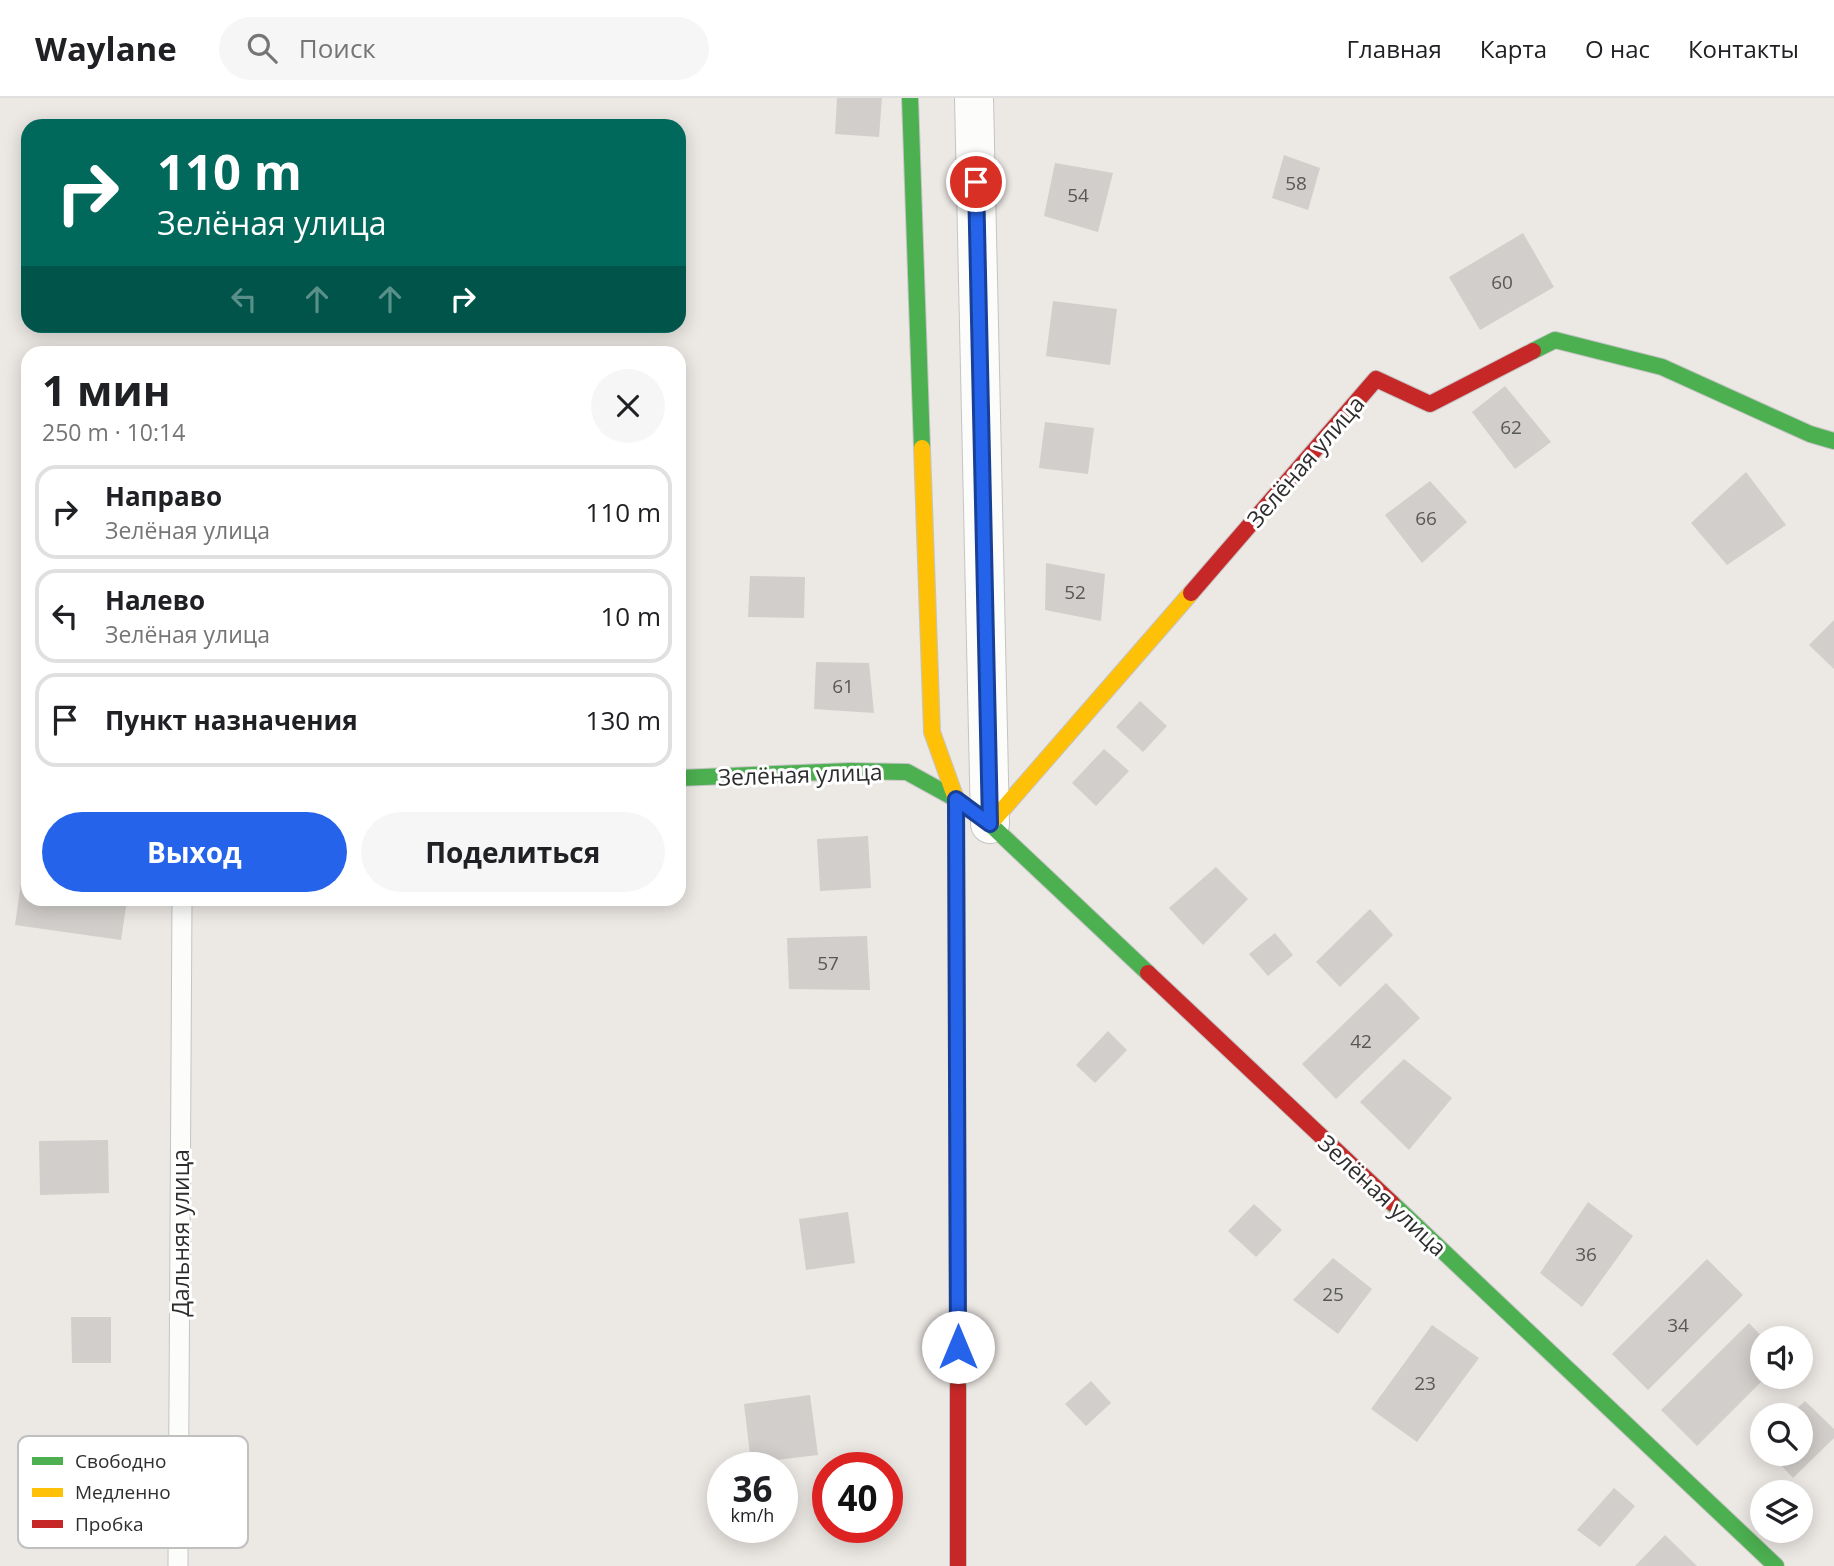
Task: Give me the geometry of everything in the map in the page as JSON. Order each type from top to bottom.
[{"type":"street","points":[[910,98],[932,732],[956,799],[958,1566]]},
{"type":"street","points":[[974,98],[990,824]]},
{"type":"street","name":"Зелёная улица","points":[[990,824],[1376,379],[1430,404],[1555,340],[1662,367],[1810,434],[1834,441]]},
{"type":"street","name":"Зелёная улица","points":[[686,778],[850,771],[907,772],[956,799],[990,824],[1776,1566]]},
{"type":"lane","name":"Дальняя улица","points":[[179,1436],[182,906]]},
{"type":"lane","name":"Дальняя улица","points":[[178,1548],[178,1566]]},
{"type":"building","points":[[837,98],[882,98],[879,137],[835,134]]},
{"type":"building","points":[[1284,155],[1320,168],[1308,210],[1272,198]]},
{"type":"building","points":[[1055,163],[1113,173],[1098,232],[1044,216]]},
{"type":"building","points":[[1523,233],[1554,287],[1480,330],[1449,277]]},
{"type":"building","points":[[1053,301],[1117,309],[1110,365],[1046,356]]},
{"type":"building","points":[[1505,386],[1551,442],[1515,469],[1472,412]]},
{"type":"building","points":[[1045,422],[1094,428],[1088,474],[1039,468]]},
{"type":"building","points":[[1746,472],[1786,525],[1727,565],[1691,523]]},
{"type":"building","points":[[1430,481],[1467,522],[1422,563],[1385,515]]},
{"type":"building","points":[[1046,563],[1105,574],[1101,621],[1045,610]]},
{"type":"building","points":[[750,576],[805,577],[804,618],[748,617]]},
{"type":"building","points":[[1834,620],[1834,669],[1809,645]]},
{"type":"building","points":[[816,662],[869,663],[874,713],[814,709]]},
{"type":"building","points":[[1140,701],[1167,726],[1143,752],[1116,727]]},
{"type":"building","points":[[1104,749],[1129,771],[1096,806],[1072,783]]},
{"type":"building","points":[[868,836],[871,888],[820,891],[817,839]]},
{"type":"building","points":[[1216,867],[1248,899],[1203,945],[1169,908]]},
{"type":"building","points":[[21,883],[21,906],[126,906],[121,940],[15,925]]},
{"type":"building","points":[[1370,909],[1393,935],[1340,987],[1316,962]]},
{"type":"building","points":[[1275,933],[1293,955],[1268,976],[1249,954]]},
{"type":"building","points":[[867,936],[870,990],[789,989],[787,938]]},
{"type":"building","points":[[1386,983],[1420,1018],[1336,1099],[1302,1064]]},
{"type":"building","points":[[1108,1031],[1127,1050],[1095,1083],[1076,1065]]},
{"type":"building","points":[[1404,1059],[1452,1098],[1409,1150],[1360,1102]]},
{"type":"building","points":[[108,1140],[109,1193],[40,1195],[39,1141]]},
{"type":"building","points":[[1588,1202],[1633,1236],[1582,1307],[1540,1273]]},
{"type":"building","points":[[1254,1204],[1282,1230],[1256,1257],[1228,1231]]},
{"type":"building","points":[[848,1212],[855,1263],[806,1270],[799,1219]]},
{"type":"building","points":[[1333,1258],[1372,1289],[1338,1334],[1293,1300]]},
{"type":"building","points":[[1707,1259],[1743,1295],[1648,1390],[1612,1354]]},
{"type":"building","points":[[71,1317],[111,1317],[111,1363],[72,1363]]},
{"type":"building","points":[[1749,1323],[1752,1326],[1750,1389],[1754,1389],[1697,1446],[1661,1410]]},
{"type":"building","points":[[1432,1325],[1479,1358],[1417,1442],[1371,1409]]},
{"type":"building","points":[[1091,1381],[1111,1403],[1086,1426],[1065,1404]]},
{"type":"building","points":[[810,1395],[818,1452],[798,1457],[798,1452],[750,1452],[744,1404]]},
{"type":"building","points":[[1813,1409],[1834,1429],[1834,1438],[1813,1458]]},
{"type":"building","points":[[1782,1466],[1805,1466],[1793,1478]]},
{"type":"building","points":[[1614,1488],[1635,1506],[1600,1547],[1577,1530]]},
{"type":"building","points":[[1665,1535],[1697,1566],[1635,1566]]},
{"type":"traffic: fast","points":[[910,98],[922,448]]},
{"type":"traffic: fast","points":[[1533,351],[1555,340],[1662,367],[1810,434],[1834,441]]},
{"type":"traffic: fast","points":[[686,778],[850,771],[907,772],[956,799],[990,824],[1148,973]]},
{"type":"traffic: fast","points":[[957,1001],[958,1387]]},
{"type":"traffic: fast","points":[[1392,1203],[1776,1566]]},
{"type":"traffic: slow","points":[[922,448],[932,732],[956,799],[957,1001]]},
{"type":"traffic: slow","points":[[990,824],[1191,593]]},
{"type":"traffic: jam","points":[[1191,593],[1376,379],[1430,404],[1533,351]]},
{"type":"traffic: jam","points":[[1148,973],[1392,1203]]},
{"type":"traffic: jam","points":[[958,1387],[958,1566]]},
{"type":"route","points":[[958,1347],[956,799],[990,824],[976,182]]}]
